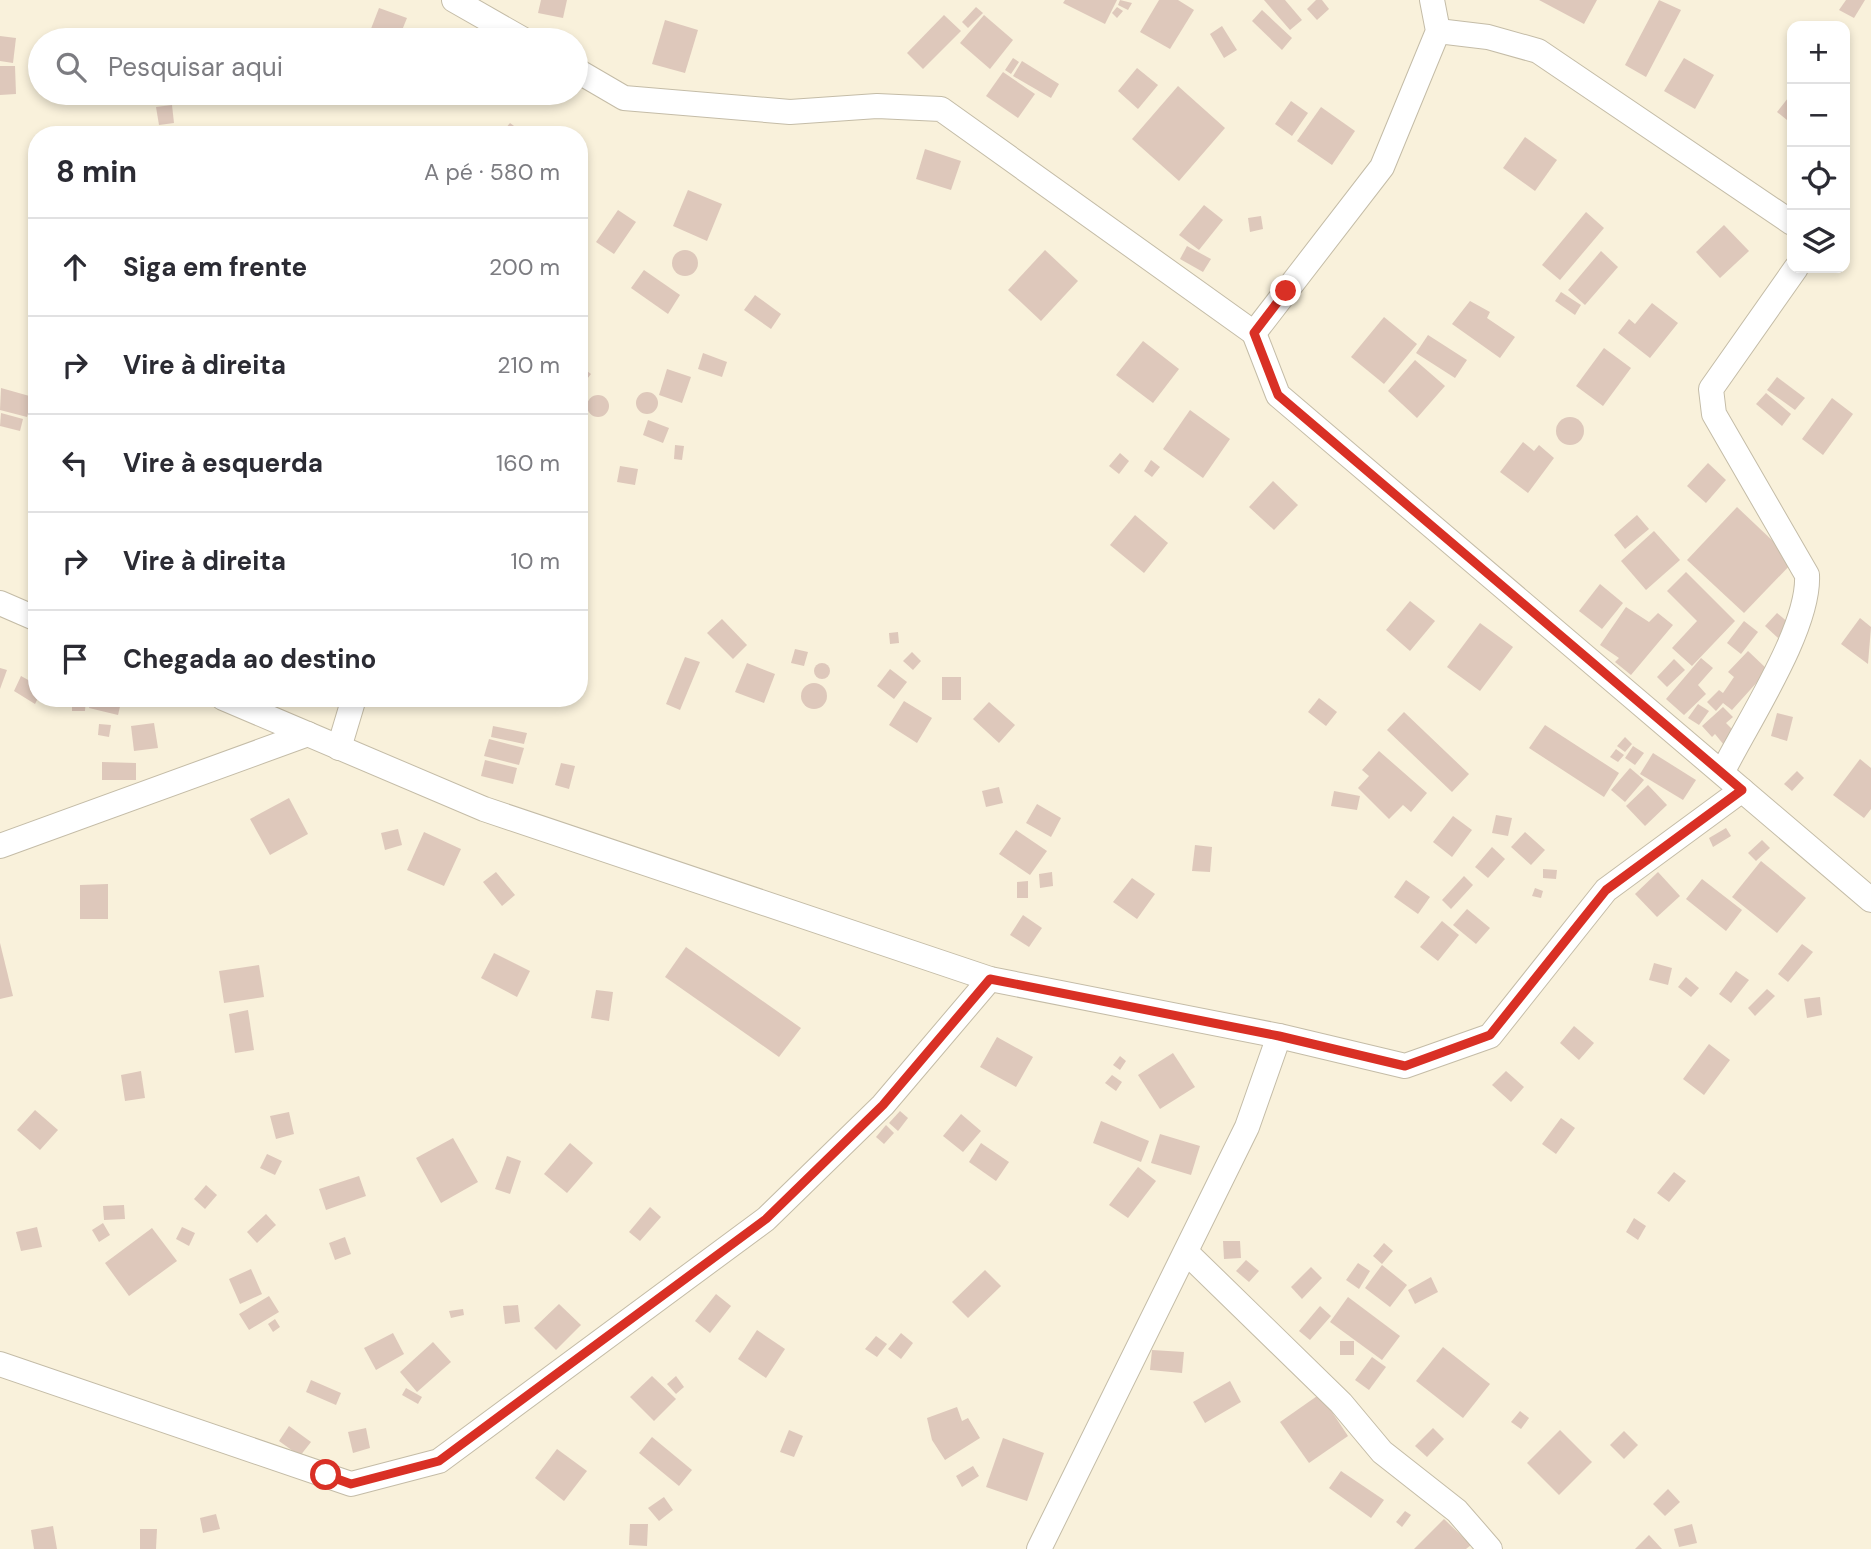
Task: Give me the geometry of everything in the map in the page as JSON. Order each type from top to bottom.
[{"type":"street","points":[[454,0],[503,28]]},
{"type":"street","points":[[1254,333],[1382,167],[1438,31],[1432,0]]},
{"type":"street","points":[[1438,31],[1488,37],[1538,51],[1787,220]]},
{"type":"street","points":[[588,77],[624,99],[790,112],[877,106],[941,108],[1254,333],[1278,395],[1723,771],[1871,900]]},
{"type":"street","points":[[1723,771],[1796,632],[1808,592],[1807,575],[1714,414],[1711,389],[1792,273]]},
{"type":"street","points":[[0,603],[28,615]]},
{"type":"street","points":[[244,707],[484,809],[990,979],[1279,1036],[1405,1066],[1490,1035],[1606,890],[1742,790]]},
{"type":"street","points":[[340,748],[351,707]]},
{"type":"street","points":[[0,846],[308,734]]},
{"type":"street","points":[[0,1364],[351,1484],[439,1461],[766,1219],[883,1105],[990,979]]},
{"type":"street","points":[[1039,1549],[1247,1126],[1279,1036]]},
{"type":"street","points":[[1185,1252],[1341,1403],[1382,1452],[1457,1511],[1490,1549]]},
{"type":"building","points":[[541,0],[567,0],[563,18],[538,13]]},
{"type":"building","points":[[1065,0],[1117,0],[1105,24],[1063,3]]},
{"type":"building","points":[[1120,0],[1132,3],[1128,10],[1118,5]]},
{"type":"building","points":[[1159,0],[1178,0],[1194,10],[1170,49],[1140,32]]},
{"type":"building","points":[[1264,0],[1285,0],[1302,20],[1290,30]]},
{"type":"building","points":[[1316,0],[1322,0],[1329,9],[1317,20],[1307,9]]},
{"type":"building","points":[[1539,0],[1597,0],[1584,24]]},
{"type":"building","points":[[1659,0],[1681,10],[1646,77],[1625,65]]},
{"type":"building","points":[[1846,0],[1865,0],[1854,18],[1839,10]]},
{"type":"building","points":[[976,7],[983,13],[968,28],[962,22]]},
{"type":"building","points":[[1117,7],[1123,11],[1117,18],[1112,13]]},
{"type":"building","points":[[379,8],[407,18],[403,28],[371,28]]},
{"type":"building","points":[[1262,10],[1292,38],[1282,50],[1252,21]]},
{"type":"building","points":[[944,15],[961,31],[923,69],[907,53]]},
{"type":"building","points":[[984,15],[1013,40],[990,69],[960,43]]},
{"type":"building","points":[[665,20],[698,30],[685,73],[652,64]]},
{"type":"building","points":[[1222,26],[1237,50],[1224,58],[1210,34]]},
{"type":"building","points":[[0,36],[16,38],[13,63],[0,61]]},
{"type":"building","points":[[1013,58],[1019,62],[1011,74],[1005,70]]},
{"type":"building","points":[[1684,58],[1714,75],[1695,109],[1664,91]]},
{"type":"building","points":[[1022,61],[1059,84],[1051,98],[1013,76]]},
{"type":"building","points":[[0,66],[15,66],[16,94],[0,95]]},
{"type":"building","points":[[1137,68],[1158,85],[1138,109],[1118,91]]},
{"type":"building","points":[[1003,72],[1035,94],[1018,118],[986,96]]},
{"type":"building","points":[[1178,86],[1225,128],[1179,181],[1132,139]]},
{"type":"building","points":[[1787,99],[1787,120],[1777,112]]},
{"type":"building","points":[[1291,101],[1308,113],[1292,136],[1275,124]]},
{"type":"building","points":[[172,105],[174,123],[159,125],[156,107]]},
{"type":"building","points":[[1321,107],[1355,131],[1332,165],[1297,141]]},
{"type":"building","points":[[1525,137],[1557,160],[1535,191],[1503,168]]},
{"type":"building","points":[[925,149],[961,161],[951,190],[916,179]]},
{"type":"building","points":[[688,190],[722,204],[707,241],[673,226]]},
{"type":"building","points":[[1204,205],[1223,220],[1199,250],[1179,235]]},
{"type":"building","points":[[618,210],[636,222],[614,254],[596,242]]},
{"type":"building","points":[[1586,212],[1604,228],[1560,280],[1542,265]]},
{"type":"building","points":[[1261,216],[1263,229],[1250,232],[1248,218]]},
{"type":"building","points":[[1724,225],[1749,251],[1720,278],[1696,252]]},
{"type":"building","points":[[1187,246],[1211,259],[1203,272],[1180,259]]},
{"type":"building","points":[[685,250],[694,254],[698,263],[694,272],[685,276],[676,272],[672,263],[676,254]]},
{"type":"building","points":[[1045,250],[1078,281],[1041,321],[1008,290]]},
{"type":"building","points":[[1601,251],[1618,267],[1585,305],[1568,290]]},
{"type":"building","points":[[644,270],[680,295],[668,314],[631,288]]},
{"type":"building","points":[[1561,292],[1581,305],[1575,315],[1555,301]]},
{"type":"building","points":[[755,295],[781,314],[771,329],[744,310]]},
{"type":"building","points":[[1470,301],[1490,312],[1487,318],[1515,337],[1500,358],[1452,324]]},
{"type":"building","points":[[1652,303],[1678,323],[1650,358],[1618,333],[1629,319],[1635,324]]},
{"type":"building","points":[[1384,317],[1417,344],[1384,384],[1351,357]]},
{"type":"building","points":[[1428,335],[1467,360],[1455,378],[1416,353]]},
{"type":"building","points":[[1143,341],[1179,369],[1153,403],[1116,375]]},
{"type":"building","points":[[1604,348],[1631,368],[1603,406],[1576,386]]},
{"type":"building","points":[[703,353],[727,362],[722,377],[698,369]]},
{"type":"building","points":[[1415,360],[1445,386],[1417,418],[1388,391]]},
{"type":"building","points":[[667,369],[691,377],[682,403],[659,395]]},
{"type":"building","points":[[1777,377],[1805,398],[1795,410],[1767,390]]},
{"type":"building","points":[[1,388],[28,396],[27,417],[0,410]]},
{"type":"building","points":[[643,392],[651,392],[658,399],[658,407],[651,414],[643,414],[636,407],[636,399]]},
{"type":"building","points":[[1766,393],[1791,414],[1782,426],[1756,404]]},
{"type":"building","points":[[594,395],[602,395],[609,402],[609,410],[602,417],[594,417],[588,411],[588,401]]},
{"type":"building","points":[[1832,398],[1853,414],[1823,455],[1802,439]]},
{"type":"building","points":[[1190,410],[1230,439],[1203,478],[1163,449]]},
{"type":"building","points":[[1,413],[23,419],[20,431],[0,426]]},
{"type":"building","points":[[1570,417],[1580,421],[1584,431],[1580,441],[1570,445],[1560,441],[1556,431],[1560,421]]},
{"type":"building","points":[[648,420],[669,428],[663,443],[643,435]]},
{"type":"building","points":[[1523,442],[1534,451],[1539,445],[1554,458],[1528,493],[1500,472]]},
{"type":"building","points":[[675,445],[684,446],[682,460],[674,459]]},
{"type":"building","points":[[1120,453],[1129,461],[1119,474],[1109,466]]},
{"type":"building","points":[[1151,460],[1160,467],[1152,477],[1144,471]]},
{"type":"building","points":[[1708,463],[1726,480],[1706,503],[1687,486]]},
{"type":"building","points":[[620,466],[638,469],[635,485],[617,482]]},
{"type":"building","points":[[1273,481],[1298,505],[1274,530],[1249,507]]},
{"type":"building","points":[[1737,507],[1794,561],[1744,613],[1687,560]]},
{"type":"building","points":[[1135,515],[1168,543],[1144,573],[1110,545]]},
{"type":"building","points":[[1637,515],[1649,529],[1625,549],[1614,535]]},
{"type":"building","points":[[1654,531],[1680,560],[1646,590],[1621,561]]},
{"type":"building","points":[[1686,572],[1735,621],[1692,666],[1672,648],[1697,621],[1667,591]]},
{"type":"building","points":[[1600,584],[1623,603],[1602,629],[1579,611]]},
{"type":"building","points":[[1410,601],[1435,621],[1410,651],[1386,630]]},
{"type":"building","points":[[1626,607],[1649,622],[1658,613],[1673,625],[1631,675],[1615,662],[1619,658],[1600,645]]},
{"type":"building","points":[[1777,613],[1790,624],[1778,638],[1765,626]]},
{"type":"building","points":[[1860,618],[1871,627],[1868,664],[1841,644]]},
{"type":"building","points":[[722,619],[747,645],[733,659],[707,633]]},
{"type":"building","points":[[1744,621],[1758,632],[1741,654],[1727,643]]},
{"type":"building","points":[[1480,623],[1513,647],[1480,691],[1447,667]]},
{"type":"building","points":[[898,632],[899,643],[890,644],[889,633]]},
{"type":"building","points":[[795,649],[808,652],[804,666],[791,663]]},
{"type":"building","points":[[1748,651],[1768,670],[1732,710],[1723,703],[1716,711],[1707,702],[1719,690],[1723,693],[1734,677],[1728,672]]},
{"type":"building","points":[[912,652],[921,661],[913,670],[903,661]]},
{"type":"building","points":[[685,657],[700,662],[680,710],[666,704]]},
{"type":"building","points":[[1701,658],[1713,668],[1698,685],[1706,694],[1684,715],[1666,699]]},
{"type":"building","points":[[1674,659],[1685,670],[1667,687],[1657,677]]},
{"type":"building","points":[[747,663],[775,674],[764,703],[735,692]]},
{"type":"building","points":[[822,663],[828,665],[828,677],[822,679],[816,677],[814,671],[816,665]]},
{"type":"building","points":[[0,668],[7,670],[0,689]]},
{"type":"building","points":[[890,669],[907,682],[894,699],[877,686]]},
{"type":"building","points":[[21,676],[28,680],[28,700],[14,691]]},
{"type":"building","points":[[942,677],[961,677],[961,700],[942,700]]},
{"type":"building","points":[[814,683],[823,687],[827,696],[823,705],[814,709],[805,705],[801,696],[805,687]]},
{"type":"building","points":[[1319,698],[1337,712],[1326,726],[1308,712]]},
{"type":"building","points":[[904,701],[932,718],[917,743],[889,725]]},
{"type":"building","points":[[989,702],[1015,725],[999,743],[973,719]]},
{"type":"building","points":[[1698,704],[1709,711],[1699,725],[1688,718]]},
{"type":"building","points":[[72,707],[85,707],[85,711],[72,711]]},
{"type":"building","points":[[89,707],[120,707],[118,715]]},
{"type":"building","points":[[1723,707],[1733,717],[1726,723],[1736,733],[1724,745],[1715,734],[1712,737],[1702,726]]},
{"type":"building","points":[[1404,712],[1469,774],[1452,792],[1387,730]]},
{"type":"building","points":[[1777,713],[1793,717],[1787,741],[1771,736]]},
{"type":"building","points":[[154,723],[158,748],[134,751],[131,726]]},
{"type":"building","points":[[99,724],[111,725],[109,737],[98,735]]},
{"type":"building","points":[[1545,725],[1619,773],[1604,797],[1529,748]]},
{"type":"building","points":[[493,726],[527,733],[524,744],[491,737]]},
{"type":"building","points":[[1625,737],[1632,744],[1625,752],[1617,746]]},
{"type":"building","points":[[489,739],[524,748],[519,765],[484,756]]},
{"type":"building","points":[[1633,746],[1644,753],[1635,765],[1625,758]]},
{"type":"building","points":[[1616,749],[1624,755],[1618,762],[1610,757]]},
{"type":"building","points":[[1379,751],[1427,793],[1411,812],[1403,805],[1389,819],[1358,788],[1369,776],[1362,770]]},
{"type":"building","points":[[1653,753],[1696,780],[1683,800],[1640,774]]},
{"type":"building","points":[[1860,759],[1871,768],[1871,809],[1864,818],[1833,795]]},
{"type":"building","points":[[485,760],[517,768],[513,784],[481,776]]},
{"type":"building","points":[[102,762],[136,763],[136,780],[102,780]]},
{"type":"building","points":[[561,763],[575,766],[569,789],[555,785]]},
{"type":"building","points":[[1630,768],[1644,780],[1625,802],[1611,790]]},
{"type":"building","points":[[1797,771],[1804,778],[1792,791],[1784,784]]},
{"type":"building","points":[[1648,785],[1667,805],[1645,826],[1626,806]]},
{"type":"building","points":[[999,787],[1003,803],[986,807],[982,791]]},
{"type":"building","points":[[1334,791],[1360,796],[1357,810],[1331,806]]},
{"type":"building","points":[[289,798],[308,834],[270,855],[250,819]]},
{"type":"building","points":[[1037,804],[1061,818],[1051,837],[1026,823]]},
{"type":"building","points":[[1496,815],[1512,818],[1508,836],[1492,833]]},
{"type":"building","points":[[1453,816],[1472,830],[1452,857],[1433,842]]},
{"type":"building","points":[[1726,828],[1731,836],[1713,847],[1709,838]]},
{"type":"building","points":[[398,829],[402,845],[385,850],[381,833]]},
{"type":"building","points":[[1016,830],[1047,851],[1030,875],[999,854]]},
{"type":"building","points":[[424,832],[461,849],[444,886],[407,870]]},
{"type":"building","points":[[1525,832],[1545,850],[1531,865],[1511,847]]},
{"type":"building","points":[[1762,840],[1770,848],[1756,861],[1748,853]]},
{"type":"building","points":[[1195,845],[1212,847],[1210,872],[1192,871]]},
{"type":"building","points":[[1492,847],[1505,859],[1488,878],[1475,867]]},
{"type":"building","points":[[1761,861],[1806,898],[1777,933],[1732,897]]},
{"type":"building","points":[[1543,869],[1557,870],[1556,879],[1543,878]]},
{"type":"building","points":[[496,872],[515,895],[502,906],[483,882]]},
{"type":"building","points":[[1052,872],[1053,886],[1040,888],[1039,874]]},
{"type":"building","points":[[1658,872],[1680,896],[1657,917],[1635,894]]},
{"type":"building","points":[[1464,876],[1473,885],[1451,909],[1442,900]]},
{"type":"building","points":[[1132,878],[1155,894],[1137,919],[1113,902]]},
{"type":"building","points":[[1702,879],[1742,910],[1726,931],[1686,899]]},
{"type":"building","points":[[1406,880],[1430,897],[1418,914],[1394,897]]},
{"type":"building","points":[[1028,881],[1028,898],[1017,898],[1017,882]]},
{"type":"building","points":[[108,884],[108,919],[80,919],[80,885]]},
{"type":"building","points":[[1535,888],[1543,891],[1541,898],[1532,896]]},
{"type":"building","points":[[1467,909],[1490,928],[1476,944],[1453,925]]},
{"type":"building","points":[[1023,915],[1042,928],[1029,947],[1010,935]]},
{"type":"building","points":[[1442,921],[1459,935],[1438,961],[1420,947]]},
{"type":"building","points":[[0,943],[13,996],[0,999]]},
{"type":"building","points":[[1802,944],[1813,952],[1788,982],[1778,974]]},
{"type":"building","points":[[686,947],[801,1028],[779,1057],[665,977]]},
{"type":"building","points":[[494,953],[530,971],[517,997],[481,978]]},
{"type":"building","points":[[1654,963],[1672,968],[1668,985],[1649,980]]},
{"type":"building","points":[[259,965],[264,997],[224,1003],[219,971]]},
{"type":"building","points":[[1736,971],[1749,980],[1731,1003],[1719,994]]},
{"type":"building","points":[[1686,977],[1699,988],[1691,997],[1678,987]]},
{"type":"building","points":[[1767,989],[1775,996],[1755,1016],[1748,1008]]},
{"type":"building","points":[[596,990],[613,992],[609,1021],[591,1018]]},
{"type":"building","points":[[1820,997],[1822,1015],[1807,1018],[1804,999]]},
{"type":"building","points":[[248,1010],[254,1050],[235,1053],[229,1014]]},
{"type":"building","points":[[1574,1026],[1594,1043],[1579,1060],[1560,1043]]},
{"type":"building","points":[[997,1037],[1033,1057],[1016,1087],[980,1067]]},
{"type":"building","points":[[1709,1044],[1730,1060],[1704,1095],[1683,1079]]},
{"type":"building","points":[[1173,1053],[1195,1087],[1160,1109],[1138,1075]]},
{"type":"building","points":[[1120,1056],[1126,1061],[1120,1070],[1113,1065]]},
{"type":"building","points":[[141,1071],[145,1098],[125,1101],[121,1075]]},
{"type":"building","points":[[1506,1071],[1524,1087],[1511,1102],[1492,1085]]},
{"type":"building","points":[[1112,1075],[1122,1082],[1116,1091],[1105,1083]]},
{"type":"building","points":[[35,1110],[58,1130],[40,1150],[17,1130]]},
{"type":"building","points":[[900,1111],[908,1118],[898,1131],[889,1123]]},
{"type":"building","points":[[289,1112],[294,1134],[276,1139],[270,1116]]},
{"type":"building","points":[[961,1114],[981,1131],[963,1152],[943,1136]]},
{"type":"building","points":[[1561,1118],[1575,1128],[1556,1154],[1542,1144]]},
{"type":"building","points":[[1101,1121],[1149,1141],[1141,1162],[1093,1143]]},
{"type":"building","points":[[886,1125],[894,1133],[884,1144],[876,1137]]},
{"type":"building","points":[[1160,1134],[1200,1146],[1191,1175],[1151,1163]]},
{"type":"building","points":[[453,1138],[478,1182],[441,1203],[416,1158]]},
{"type":"building","points":[[570,1143],[593,1163],[567,1193],[544,1174]]},
{"type":"building","points":[[981,1143],[1009,1162],[996,1181],[969,1162]]},
{"type":"building","points":[[267,1154],[282,1161],[275,1175],[260,1168]]},
{"type":"building","points":[[507,1156],[521,1161],[510,1194],[495,1189]]},
{"type":"building","points":[[1138,1167],[1156,1181],[1128,1218],[1109,1205]]},
{"type":"building","points":[[1674,1172],[1686,1181],[1669,1202],[1657,1193]]},
{"type":"building","points":[[359,1176],[366,1196],[326,1210],[319,1189]]},
{"type":"building","points":[[206,1185],[217,1195],[205,1209],[194,1199]]},
{"type":"building","points":[[124,1205],[125,1219],[104,1220],[103,1206]]},
{"type":"building","points":[[650,1207],[661,1217],[640,1241],[629,1232]]},
{"type":"building","points":[[266,1214],[276,1225],[257,1243],[247,1232]]},
{"type":"building","points":[[1634,1218],[1646,1226],[1638,1240],[1626,1232]]},
{"type":"building","points":[[103,1223],[110,1235],[99,1242],[92,1230]]},
{"type":"building","points":[[37,1227],[42,1247],[21,1251],[16,1232]]},
{"type":"building","points":[[182,1227],[195,1233],[189,1246],[176,1239]]},
{"type":"building","points":[[152,1228],[177,1261],[129,1296],[105,1263]]},
{"type":"building","points":[[345,1237],[351,1254],[335,1260],[329,1243]]},
{"type":"building","points":[[1223,1241],[1240,1241],[1241,1258],[1224,1259]]},
{"type":"building","points":[[1384,1243],[1393,1251],[1382,1264],[1373,1256]]},
{"type":"building","points":[[1246,1260],[1259,1271],[1249,1282],[1236,1271]]},
{"type":"building","points":[[1358,1263],[1370,1271],[1359,1289],[1346,1280]]},
{"type":"building","points":[[1382,1265],[1407,1285],[1390,1307],[1365,1288]]},
{"type":"building","points":[[1311,1267],[1322,1278],[1302,1299],[1291,1287]]},
{"type":"building","points":[[251,1269],[262,1294],[240,1304],[229,1279]]},
{"type":"building","points":[[985,1270],[1001,1286],[968,1318],[952,1302]]},
{"type":"building","points":[[1431,1277],[1438,1292],[1415,1304],[1408,1290]]},
{"type":"building","points":[[716,1294],[731,1306],[710,1333],[695,1321]]},
{"type":"building","points":[[269,1296],[279,1312],[249,1330],[239,1314]]},
{"type":"building","points":[[1348,1297],[1400,1336],[1382,1360],[1330,1322]]},
{"type":"building","points":[[559,1304],[581,1325],[556,1350],[534,1328]]},
{"type":"building","points":[[518,1305],[520,1322],[505,1324],[503,1306]]},
{"type":"building","points":[[1320,1306],[1331,1316],[1310,1340],[1299,1331]]},
{"type":"building","points":[[463,1309],[464,1315],[451,1318],[449,1311]]},
{"type":"building","points":[[275,1319],[280,1327],[273,1332],[268,1324]]},
{"type":"building","points":[[757,1330],[785,1349],[766,1378],[738,1359]]},
{"type":"building","points":[[393,1333],[404,1354],[376,1370],[364,1348]]},
{"type":"building","points":[[901,1333],[913,1343],[901,1359],[888,1349]]},
{"type":"building","points":[[876,1336],[887,1344],[877,1357],[865,1349]]},
{"type":"building","points":[[1340,1341],[1354,1341],[1354,1355],[1340,1355]]},
{"type":"building","points":[[433,1342],[451,1362],[417,1392],[400,1372]]},
{"type":"building","points":[[1443,1347],[1490,1384],[1463,1418],[1416,1381]]},
{"type":"building","points":[[1152,1350],[1184,1352],[1182,1373],[1150,1370]]},
{"type":"building","points":[[1372,1357],[1386,1367],[1369,1390],[1355,1380]]},
{"type":"building","points":[[652,1376],[676,1399],[654,1421],[630,1397]]},
{"type":"building","points":[[676,1376],[684,1387],[676,1394],[667,1384]]},
{"type":"building","points":[[311,1380],[341,1393],[336,1405],[306,1392]]},
{"type":"building","points":[[1230,1381],[1241,1402],[1205,1423],[1193,1402]]},
{"type":"building","points":[[406,1388],[422,1397],[418,1404],[402,1395]]},
{"type":"building","points":[[1320,1394],[1348,1436],[1309,1463],[1280,1422]]},
{"type":"building","points":[[957,1407],[962,1421],[968,1418],[980,1438],[945,1460],[932,1440],[927,1418]]},
{"type":"building","points":[[1520,1411],[1529,1418],[1521,1429],[1511,1422]]},
{"type":"building","points":[[289,1426],[311,1442],[300,1456],[279,1441]]},
{"type":"building","points":[[366,1428],[370,1448],[353,1453],[348,1432]]},
{"type":"building","points":[[1433,1428],[1444,1439],[1427,1457],[1415,1446]]},
{"type":"building","points":[[789,1430],[803,1436],[794,1457],[780,1452]]},
{"type":"building","points":[[1560,1430],[1592,1462],[1559,1495],[1527,1463]]},
{"type":"building","points":[[1624,1431],[1638,1445],[1624,1459],[1610,1445]]},
{"type":"building","points":[[652,1437],[692,1470],[679,1486],[639,1453]]},
{"type":"building","points":[[1003,1438],[1044,1453],[1027,1501],[986,1487]]},
{"type":"building","points":[[557,1449],[587,1471],[564,1501],[535,1478]]},
{"type":"building","points":[[973,1466],[979,1476],[962,1487],[956,1476]]},
{"type":"building","points":[[1341,1471],[1384,1500],[1371,1518],[1329,1488]]},
{"type":"building","points":[[1668,1489],[1680,1502],[1665,1516],[1653,1504]]},
{"type":"building","points":[[664,1497],[673,1510],[659,1521],[648,1508]]},
{"type":"building","points":[[1405,1511],[1411,1515],[1402,1527],[1396,1522]]},
{"type":"building","points":[[216,1514],[220,1529],[203,1533],[200,1518]]},
{"type":"building","points":[[1444,1519],[1471,1545],[1466,1549],[1414,1549]]},
{"type":"building","points":[[630,1524],[648,1524],[647,1546],[629,1545]]},
{"type":"building","points":[[1692,1524],[1697,1543],[1679,1547],[1674,1529]]},
{"type":"building","points":[[53,1526],[57,1549],[34,1549],[31,1530]]},
{"type":"building","points":[[140,1529],[157,1529],[156,1549],[140,1549]]},
{"type":"building","points":[[1649,1535],[1662,1549],[1635,1549]]},
{"type":"route","points":[[326,1475],[351,1484],[439,1461],[766,1219],[883,1105],[990,979],[1279,1036],[1405,1066],[1490,1035],[1606,890],[1742,790],[1723,771],[1278,395],[1254,333],[1286,291]]}]
